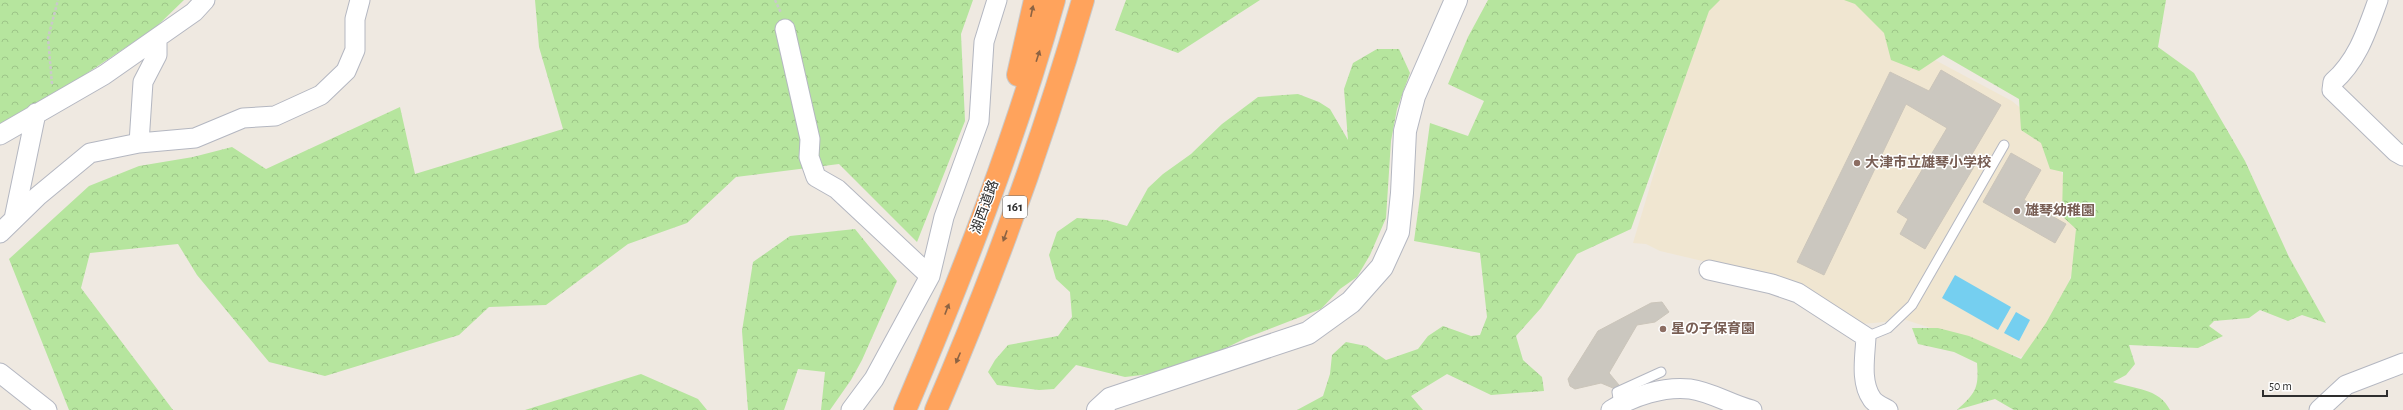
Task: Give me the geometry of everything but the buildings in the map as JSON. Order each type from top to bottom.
[{"type":"highway","points":[[984,212],[1012,106],[1035,0]]},
{"type":"highway","name":"湖西道路","points":[[905,410],[939,331],[1015,127],[1054,0]]},
{"type":"highway","name":"湖西道路","points":[[936,410],[968,334],[1030,166],[1067,55],[1083,0]]},
{"type":"highway","points":[[1030,166],[1061,97],[1099,0]]},
{"type":"street","points":[[0,135],[53,103],[104,75],[194,12],[205,0]]},
{"type":"street","points":[[0,233],[38,196],[90,153],[140,143],[195,138],[243,118],[275,116],[321,95],[346,71],[355,50],[355,19],[360,0]]},
{"type":"street","points":[[851,410],[874,379],[930,276],[944,217],[979,121],[984,42],[997,0]]},
{"type":"street","points":[[1098,410],[1110,399],[1308,333],[1351,302],[1382,267],[1398,232],[1402,193],[1405,131],[1414,96],[1456,0]]},
{"type":"street","points":[[2378,0],[2361,46],[2344,72],[2333,82],[2332,90],[2396,152],[2403,156]]},
{"type":"street","points":[[785,29],[810,139],[809,157],[816,177],[837,189],[930,276]]},
{"type":"street","points":[[140,143],[143,82],[157,55],[157,39]]},
{"type":"street","points":[[14,219],[36,113]]},
{"type":"street","points":[[1709,270],[1772,284],[1798,293],[1866,338],[1864,373],[1866,387],[1873,400],[1888,410]]},
{"type":"street","points":[[2319,410],[2346,386],[2403,363]]},
{"type":"street","points":[[0,374],[47,410]]},
{"type":"street","points":[[1622,406],[1662,390],[1691,389],[1752,410]]},
{"type":"lane","points":[[1866,338],[1888,328],[1912,305],[2004,145]]},
{"type":"lane","points":[[1622,406],[1617,392],[1661,372]]},
{"type":"path","points":[[53,103],[48,38],[58,0]]},
{"type":"shaded area","name":"大津市立雄琴小学校","points":[[1709,0],[1853,0],[1903,43],[2012,101],[2041,125],[2074,201],[2080,251],[2066,289],[2032,353],[2020,357],[1906,320],[1862,324],[1787,281],[1660,251],[1646,244],[1633,243],[1705,3]]},
{"type":"green space","points":[[0,0],[184,0],[155,28],[0,131]]},
{"type":"green space","points":[[535,0],[973,0],[961,34],[965,121],[917,242],[839,164],[736,177],[687,223],[628,244],[546,305],[489,307],[459,335],[325,376],[269,362],[197,275],[178,244],[90,253],[81,288],[173,410],[69,410],[9,259],[89,186],[139,166],[193,157],[232,147],[266,169],[400,107],[415,174],[563,129],[539,47]]},
{"type":"green space","points":[[1126,0],[1260,0],[1178,53],[1115,30]]},
{"type":"green space","points":[[1488,0],[1720,0],[1709,11],[1631,229],[1577,254],[1541,308],[1516,336],[1523,360],[1542,377],[1544,391],[1491,395],[1447,374],[1411,396],[1423,410],[1297,410],[1323,396],[1330,374],[1332,355],[1346,342],[1366,346],[1386,360],[1418,349],[1428,336],[1443,326],[1471,336],[1480,335],[1487,317],[1480,253],[1414,241],[1430,123],[1468,136],[1484,101],[1448,84],[1468,37]]},
{"type":"green space","points":[[1844,0],[2166,0],[2158,47],[2194,73],[2245,161],[2289,257],[2326,323],[2302,315],[2288,321],[2260,310],[2249,318],[2214,321],[2209,326],[2223,336],[2198,348],[2129,345],[2135,364],[2126,375],[2113,382],[2153,393],[2165,403],[2170,410],[2014,410],[1995,399],[1957,410],[1975,390],[1977,384],[1977,363],[1954,352],[1918,344],[1912,328],[1938,328],[1969,336],[2021,359],[2046,323],[2071,278],[2076,229],[2062,216],[2063,172],[2050,169],[2041,143],[2021,130],[2019,99],[1943,55],[1919,71],[1891,60],[1884,33],[1855,4]]},
{"type":"green space","points":[[1377,49],[1399,49],[1410,73],[1397,109],[1391,141],[1386,218],[1370,255],[1357,277],[1340,289],[1321,309],[1246,338],[1214,354],[1159,373],[1125,377],[1076,365],[1054,389],[1039,390],[997,385],[988,372],[995,360],[1008,345],[1058,336],[1072,317],[1070,292],[1056,279],[1049,255],[1057,232],[1077,218],[1106,220],[1127,226],[1148,188],[1163,174],[1191,154],[1222,124],[1258,97],[1298,94],[1319,102],[1330,109],[1348,140],[1344,89],[1353,63]]},
{"type":"green space","points":[[855,229],[897,281],[862,360],[851,380],[830,410],[821,410],[825,372],[798,369],[784,410],[748,410],[742,331],[753,262],[790,236]]},
{"type":"green space","points":[[641,374],[698,399],[707,410],[525,410]]},
{"type":"water","points":[[1955,275],[2011,307],[1998,330],[1942,298]]},
{"type":"water","points":[[2016,312],[2030,320],[2019,341],[2004,333]]},
{"type":"place","name":"大津市立雄琴小学校","points":[[1857,163]]},
{"type":"place","name":"雄琴幼稚園","points":[[2017,211]]},
{"type":"place","name":"星の子保育園","points":[[1663,329]]}]
